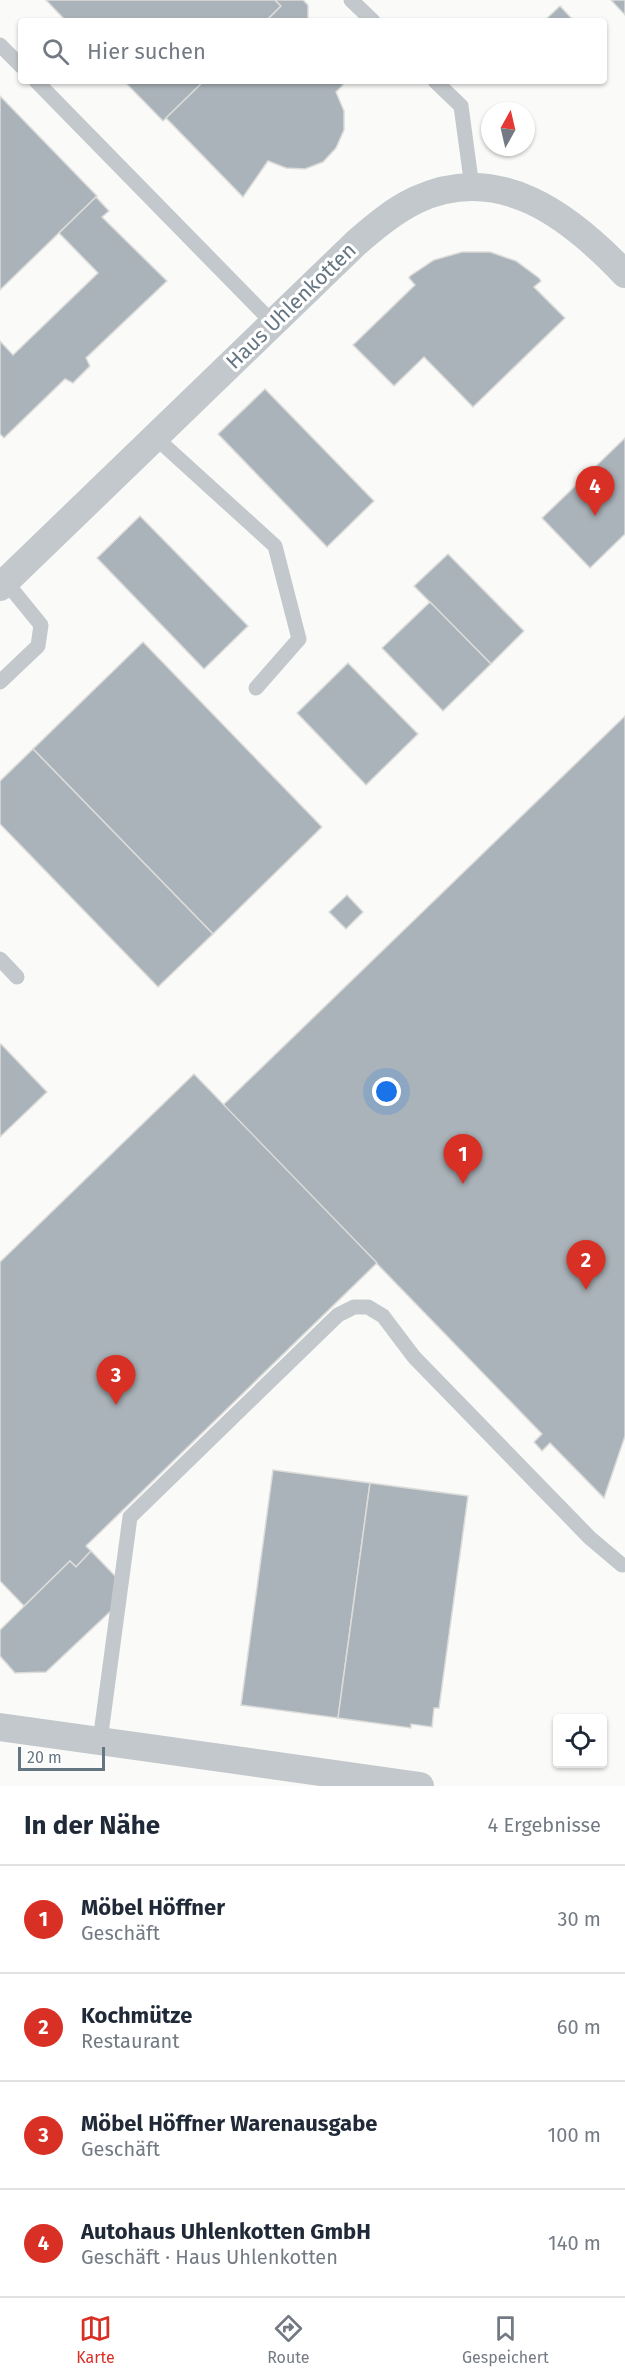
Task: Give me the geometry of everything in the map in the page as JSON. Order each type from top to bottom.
[{"type":"street","name":"Haus Uhlenkotten","points":[[3,584],[356,243],[398,210],[432,194],[472,187],[509,192],[532,200],[556,213],[579,230],[625,274]]},
{"type":"street","points":[[0,1727],[420,1786]]},
{"type":"lane","points":[[351,0],[370,18]]},
{"type":"lane","points":[[0,45],[18,63]]},
{"type":"lane","points":[[39,84],[273,323]]},
{"type":"lane","points":[[438,84],[461,106],[472,187]]},
{"type":"lane","points":[[155,437],[275,546],[299,639],[256,688]]},
{"type":"lane","points":[[0,682],[38,646],[41,635],[41,625],[3,584]]},
{"type":"lane","points":[[0,959],[17,977]]},
{"type":"lane","points":[[100,1741],[130,1517],[338,1315],[354,1307],[368,1307],[383,1316],[414,1357],[590,1538],[622,1565]]},
{"type":"building","points":[[46,0],[275,0],[281,6],[269,18],[63,18]]},
{"type":"building","points":[[275,0],[303,0],[308,5],[308,18],[269,18],[281,6]]},
{"type":"building","points":[[611,0],[625,0],[625,15]]},
{"type":"building","points":[[560,6],[571,18],[547,18]]},
{"type":"building","points":[[127,84],[201,84],[163,121]]},
{"type":"building","points":[[201,84],[343,85],[336,92],[344,111],[344,130],[336,148],[323,162],[305,169],[286,168],[268,161],[243,197],[166,118]]},
{"type":"building","points":[[0,96],[97,196],[0,290]]},
{"type":"building","points":[[96,197],[109,211],[102,217],[167,281],[86,358],[90,366],[73,383],[65,379],[4,438],[0,434],[0,341],[13,355],[98,273],[59,233]]},
{"type":"building","points":[[462,252],[490,252],[516,261],[539,278],[541,281],[534,287],[565,318],[473,407],[424,357],[394,386],[353,345],[415,285],[409,278],[410,276],[434,260]]},
{"type":"building","points":[[265,389],[374,501],[327,547],[218,434]]},
{"type":"building","points":[[625,438],[625,534],[590,568],[542,518]]},
{"type":"building","points":[[140,516],[248,626],[204,669],[97,558]]},
{"type":"building","points":[[448,554],[524,631],[491,664],[414,586]]},
{"type":"building","points":[[430,602],[491,664],[443,711],[382,648]]},
{"type":"building","points":[[143,642],[322,827],[213,934],[33,749]]},
{"type":"building","points":[[348,663],[418,734],[366,785],[297,713]]},
{"type":"building","points":[[625,716],[625,1436],[604,1498],[550,1443],[542,1451],[534,1442],[542,1434],[223,1105]]},
{"type":"building","points":[[33,749],[213,934],[158,987],[0,824],[0,781]]},
{"type":"building","points":[[347,895],[363,912],[346,929],[329,912]]},
{"type":"building","points":[[0,1045],[47,1092],[0,1137]]},
{"type":"building","points":[[194,1074],[377,1263],[86,1546],[91,1551],[76,1567],[70,1561],[24,1606],[0,1581],[0,1262]]},
{"type":"building","points":[[273,1470],[370,1483],[338,1718],[241,1705]]},
{"type":"building","points":[[370,1483],[468,1496],[439,1708],[434,1708],[432,1727],[411,1724],[411,1728],[338,1718]]},
{"type":"building","points":[[91,1551],[116,1577],[114,1608],[46,1672],[15,1673],[0,1656],[0,1630],[70,1561],[76,1567]]},
{"type":"place","name":"Autohaus Uhlenkotten GmbH","points":[[595,516]]},
{"type":"place","name":"Möbel Höffner","points":[[463,1184]]},
{"type":"place","name":"Kochmütze","points":[[586,1290]]},
{"type":"place","name":"Möbel Höffner Warenausgabe","points":[[116,1405]]}]
